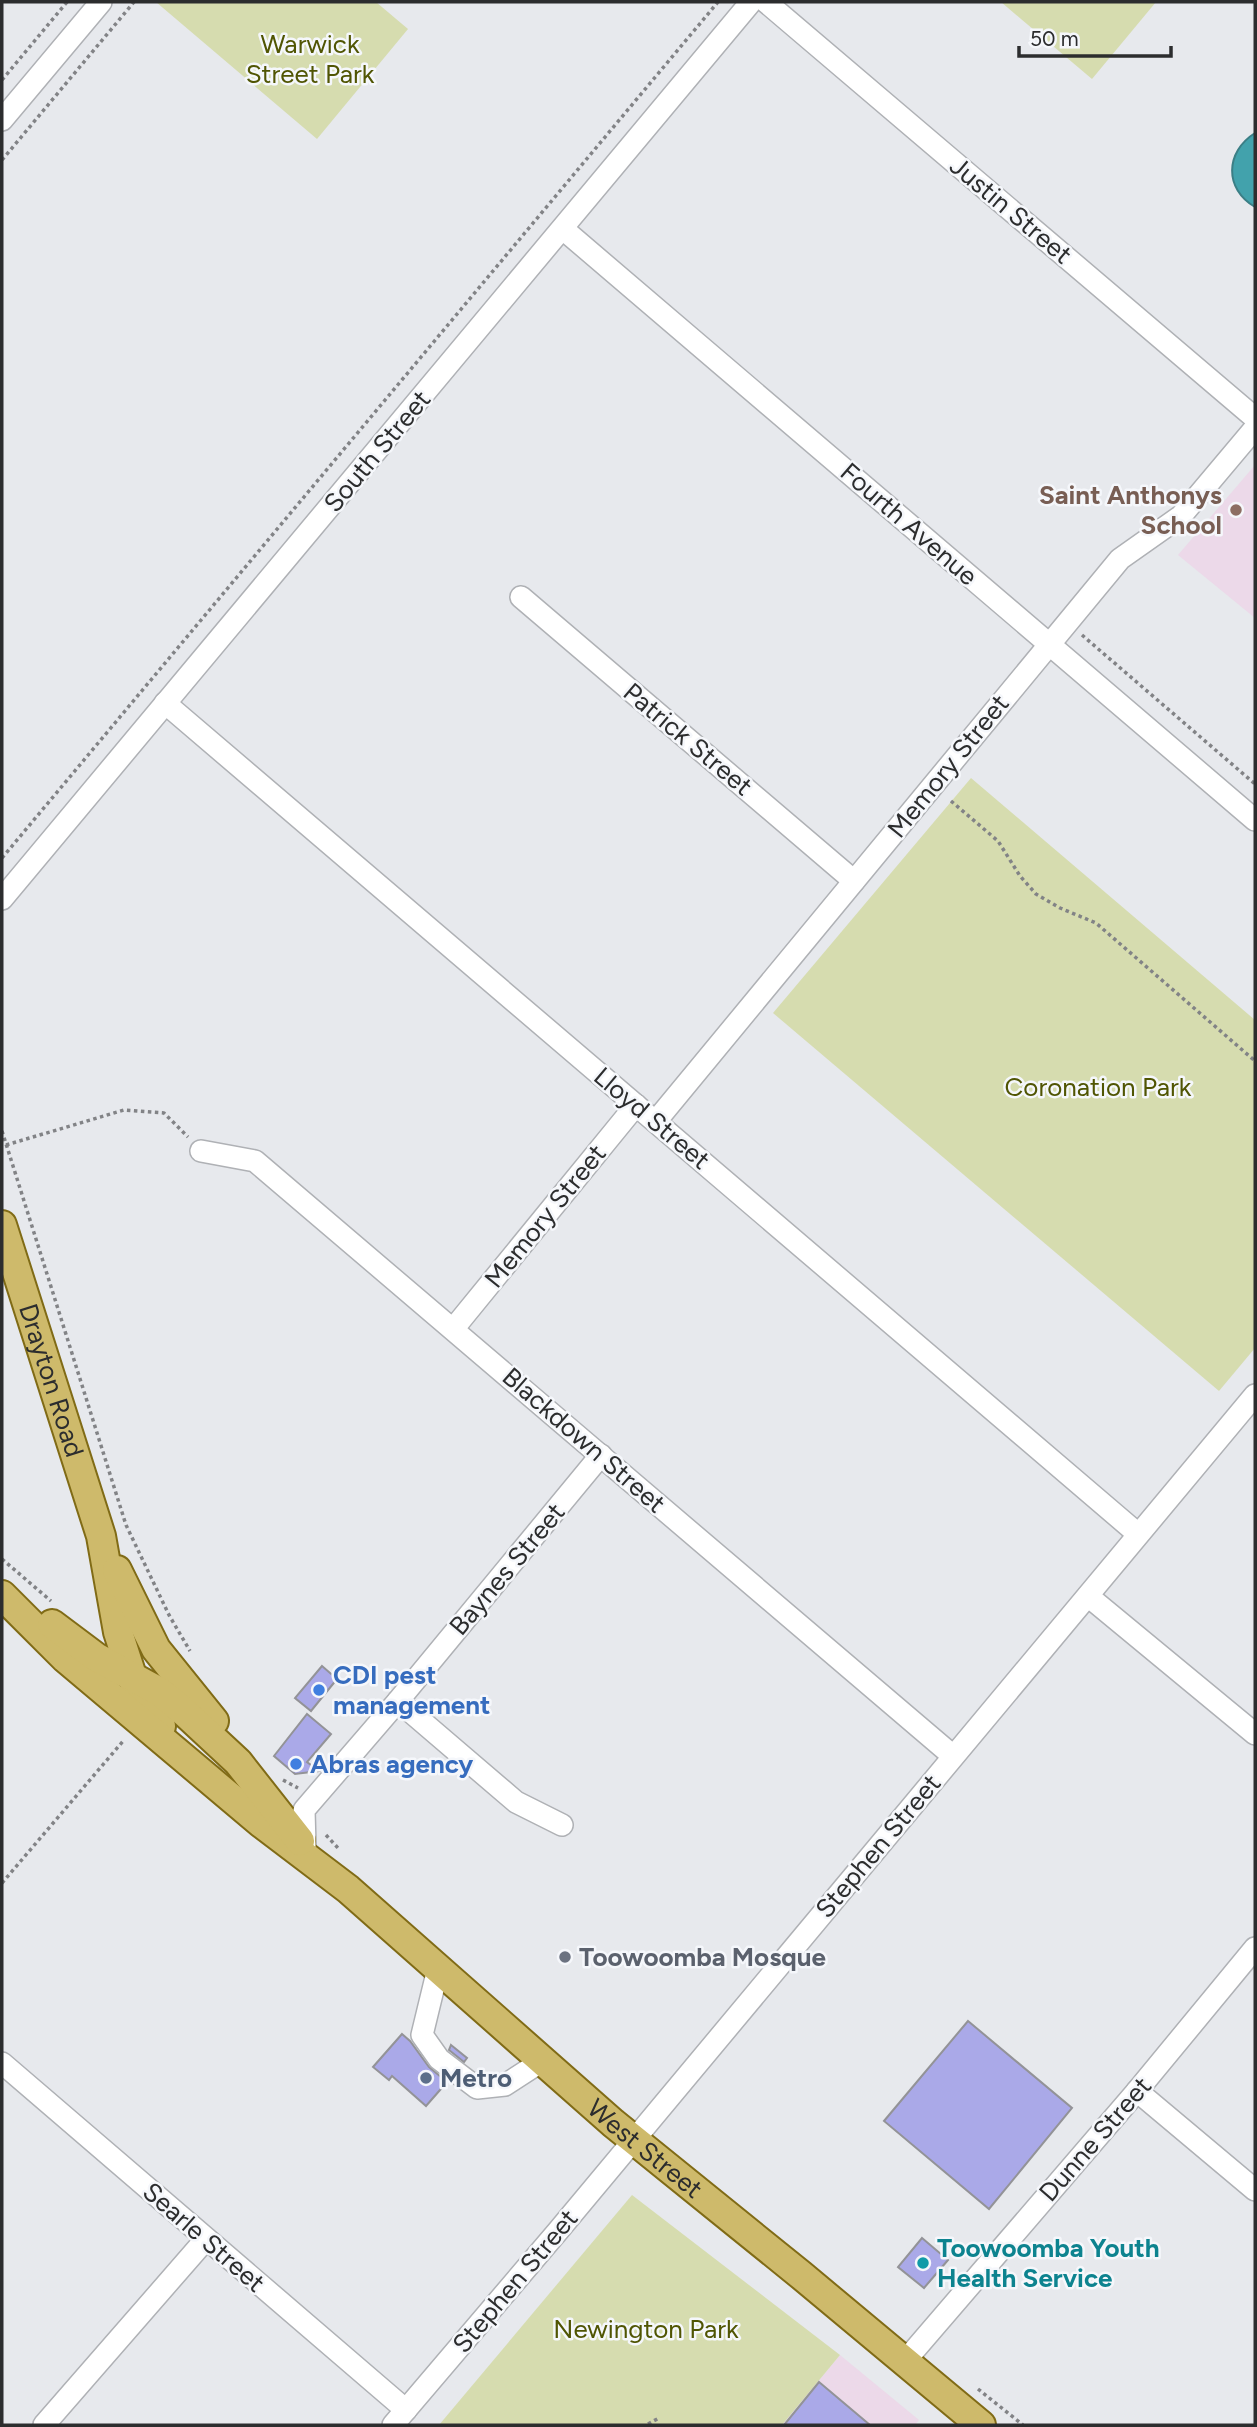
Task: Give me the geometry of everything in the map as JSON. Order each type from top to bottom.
[{"type":"main road","name":"Drayton Road","points":[[2,1225],[101,1536]]},
{"type":"main road","points":[[101,1536],[118,1632],[140,1701],[153,1718],[261,1823]]},
{"type":"main road","points":[[101,1536],[156,1649],[212,1717],[239,1762]]},
{"type":"main road","points":[[2,1593],[49,1622],[96,1657],[160,1692],[239,1762],[272,1787],[319,1852]]},
{"type":"main road","points":[[2,1593],[65,1658],[261,1823],[319,1852]]},
{"type":"main road","name":"West Street","points":[[319,1852],[438,1969],[632,2140],[981,2425]]},
{"type":"street","points":[[2,120],[101,2]]},
{"type":"street","name":"South Street","points":[[2,899],[751,2]]},
{"type":"street","name":"Justin Street","points":[[766,2],[1255,418]]},
{"type":"street","name":"Fourth Avenue","points":[[564,229],[1255,820]]},
{"type":"street","name":"Memory Street","points":[[656,1121],[1120,559],[1181,516],[1255,428]]},
{"type":"street","name":"Patrick Street","points":[[521,597],[854,881]]},
{"type":"street","name":"Lloyd Street","points":[[165,703],[1138,1535]]},
{"type":"street","name":"Memory Street","points":[[454,1328],[636,1105]]},
{"type":"street","name":"Blackdown Street","points":[[201,1151],[255,1161],[953,1756]]},
{"type":"street","name":"Stephen Street","points":[[400,2418],[1255,1395]]},
{"type":"street","name":"Baynes Street","points":[[308,1805],[398,1701],[601,1455]]},
{"type":"street","points":[[1088,1595],[1255,1734]]},
{"type":"street","points":[[398,1701],[516,1802],[562,1825]]},
{"type":"street","points":[[272,1787],[308,1805],[319,1852]]},
{"type":"street","name":"Dunne Street","points":[[905,2361],[1137,2091],[1255,1948]]},
{"type":"street","points":[[438,1969],[422,2035],[439,2059],[477,2088],[505,2085],[542,2061]]},
{"type":"street","name":"Searle Street","points":[[3,2067],[206,2239],[400,2418]]},
{"type":"street","points":[[1137,2091],[1255,2190]]},
{"type":"street","points":[[44,2425],[206,2239]]},
{"type":"path","points":[[2,80],[67,2]]},
{"type":"path","points":[[2,160],[134,2]]},
{"type":"path","points":[[2,858],[718,2]]},
{"type":"path","points":[[1082,636],[1255,784]]},
{"type":"path","points":[[951,801],[998,841],[1020,876],[1036,894],[1060,908],[1096,922],[1255,1061]]},
{"type":"path","points":[[6,1145],[124,1110],[164,1112],[201,1151]]},
{"type":"path","points":[[2,1132],[126,1525],[169,1615],[190,1650]]},
{"type":"path","points":[[2,1883],[128,1736]]},
{"type":"path","points":[[272,1787],[297,1787],[308,1805],[326,1815],[322,1826],[326,1834],[319,1852]]},
{"type":"path","points":[[648,2424],[659,2418]]},
{"type":"shaded area","name":"Saint Anthonys School","points":[[1255,465],[1255,618],[1178,555]]},
{"type":"shaded area","points":[[840,2355],[919,2420],[915,2425],[782,2425]]},
{"type":"green space","name":"Warwick Street Park","points":[[156,2],[376,2],[408,29],[317,139]]},
{"type":"green space","points":[[1001,2],[1156,2],[1092,79]]},
{"type":"green space","name":"Coronation Park","points":[[971,778],[1255,1020],[1255,1348],[1219,1391],[773,1013]]},
{"type":"green space","name":"Newington Park","points":[[632,2195],[840,2355],[782,2425],[439,2425]]},
{"type":"water","points":[[1255,133],[1255,207],[1238,191],[1232,170],[1238,150]]},
{"type":"building","points":[[322,1666],[337,1679],[311,1711],[295,1698]]},
{"type":"building","points":[[307,1714],[331,1734],[307,1762],[319,1771],[295,1774],[274,1756]]},
{"type":"building","points":[[968,2021],[1072,2108],[989,2209],[884,2121]]},
{"type":"building","points":[[402,2034],[429,2067],[447,2082],[426,2106],[392,2076],[389,2080],[373,2067]]},
{"type":"building","points":[[451,2045],[467,2058],[464,2062],[449,2050]]},
{"type":"building","name":"Toowoomba Youth Health Service","points":[[922,2238],[948,2260],[924,2288],[898,2267]]},
{"type":"building","points":[[819,2382],[870,2425],[784,2425]]},
{"type":"place","name":"Saint Anthonys School","points":[[1236,510]]},
{"type":"place","name":"CDI pest management","points":[[319,1690]]},
{"type":"place","name":"Abras agency","points":[[296,1764]]},
{"type":"place","name":"Toowoomba Mosque","points":[[565,1957]]},
{"type":"place","name":"Metro","points":[[426,2078]]},
{"type":"place","name":"Toowoomba Youth Health Service","points":[[923,2263]]}]
